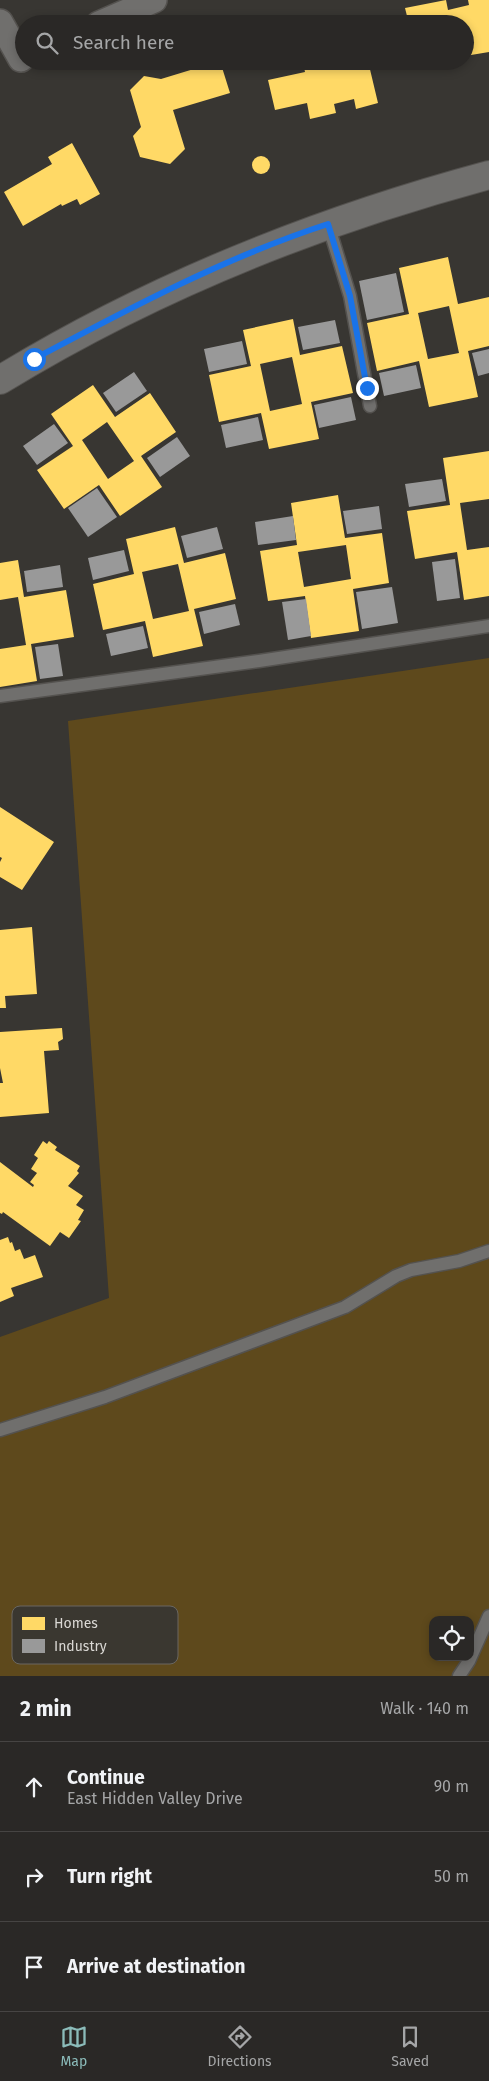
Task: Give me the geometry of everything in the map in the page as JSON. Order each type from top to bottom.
[{"type":"street","points":[[119,15],[154,0]]},
{"type":"street","points":[[0,22],[15,61]]},
{"type":"street","points":[[0,380],[34,359],[128,309],[223,265],[328,224],[414,195],[488,178]]},
{"type":"lane","points":[[328,224],[350,296],[370,406]]},
{"type":"lane","points":[[0,696],[489,626]]},
{"type":"lane","points":[[0,1430],[105,1397],[345,1307],[396,1276],[411,1270],[459,1261],[489,1251]]},
{"type":"lane","points":[[460,1676],[470,1661],[489,1616]]},
{"type":"shaded area","points":[[489,658],[489,1676],[0,1676],[0,1337],[109,1298],[68,721]]},
{"type":"building: Homes","points":[[446,0],[448,10],[469,5],[468,0],[489,0],[489,52],[474,54],[474,15],[407,15],[405,8]]},
{"type":"building: Homes","points":[[190,70],[223,70],[230,93],[173,110],[185,149],[170,164],[140,157],[133,136],[141,127],[130,90],[144,76],[161,79]]},
{"type":"building: Homes","points":[[305,70],[370,70],[378,103],[356,109],[354,99],[334,104],[336,113],[310,119],[307,103],[275,110],[268,80],[305,72]]},
{"type":"building: Homes","points":[[72,143],[100,194],[80,205],[77,199],[62,206],[61,204],[23,226],[4,192],[52,164],[48,157]]},
{"type":"building: Homes","points":[[261,156],[267,159],[270,165],[267,171],[261,174],[255,171],[252,165],[255,159]]},
{"type":"building: Homes","points":[[448,257],[458,304],[489,297],[489,346],[468,351],[478,397],[429,407],[419,361],[377,371],[367,323],[409,314],[399,268]],"holes":[[[449,306],[459,353],[428,359],[418,313]]]},
{"type":"building: Homes","points":[[293,319],[300,355],[342,346],[353,393],[311,402],[319,439],[269,449],[261,413],[219,422],[209,375],[251,366],[243,330]],"holes":[[[292,357],[302,404],[270,411],[260,364]]]},
{"type":"building: Homes","points":[[93,385],[115,417],[150,393],[176,432],[141,456],[162,487],[120,516],[99,485],[64,509],[37,470],[73,446],[51,414]],"holes":[[[107,422],[134,461],[108,479],[82,440]]]},
{"type":"building: Homes","points":[[489,451],[489,499],[460,503],[467,550],[489,547],[489,596],[464,600],[457,552],[415,559],[407,511],[450,505],[443,458]]},
{"type":"building: Homes","points":[[338,495],[345,538],[382,533],[389,583],[353,589],[359,631],[311,638],[305,596],[268,601],[260,551],[297,545],[291,503]],"holes":[[[346,545],[351,579],[304,587],[298,552]]]},
{"type":"building: Homes","points":[[175,527],[184,563],[225,553],[236,599],[194,609],[203,646],[153,657],[145,621],[103,630],[93,584],[134,574],[126,539]],"holes":[[[178,564],[189,611],[153,619],[142,572]]]},
{"type":"building: Homes","points":[[18,560],[24,597],[66,590],[74,637],[31,644],[37,681],[0,687],[0,649],[26,645],[18,597],[0,600],[0,563]]},
{"type":"building: Homes","points":[[0,807],[54,842],[22,890],[0,877],[0,862],[2,858],[0,857]]},
{"type":"building: Homes","points":[[32,927],[37,994],[5,996],[6,1008],[0,1008],[0,930]]},
{"type":"building: Homes","points":[[62,1028],[63,1039],[58,1042],[59,1050],[44,1051],[49,1113],[0,1117],[0,1083],[3,1083],[0,1068],[0,1032]]},
{"type":"building: Homes","points":[[43,1141],[47,1144],[49,1141],[57,1147],[55,1150],[80,1166],[77,1171],[79,1173],[68,1186],[83,1196],[76,1205],[84,1210],[78,1220],[81,1221],[69,1238],[60,1232],[50,1246],[3,1212],[2,1214],[0,1213],[0,1162],[33,1187],[34,1185],[30,1182],[37,1173],[31,1169],[38,1158],[34,1155]]},
{"type":"building: Homes","points":[[8,1237],[15,1251],[20,1249],[24,1259],[35,1255],[43,1277],[11,1288],[14,1296],[0,1302],[0,1240]]},
{"type":"building: Industry","points":[[396,273],[404,312],[367,320],[359,281]]},
{"type":"building: Industry","points":[[335,320],[340,343],[303,350],[298,327]]},
{"type":"building: Industry","points":[[242,341],[247,364],[209,372],[204,349]]},
{"type":"building: Industry","points":[[489,349],[489,373],[478,376],[472,353]]},
{"type":"building: Industry","points":[[416,365],[421,388],[384,396],[379,373]]},
{"type":"building: Industry","points":[[134,372],[147,391],[116,412],[103,393]]},
{"type":"building: Industry","points":[[351,397],[356,420],[319,428],[314,405]]},
{"type":"building: Industry","points":[[258,417],[263,440],[226,448],[221,425]]},
{"type":"building: Industry","points":[[54,424],[68,443],[37,465],[23,446]]},
{"type":"building: Industry","points":[[177,437],[190,456],[160,477],[147,458]]},
{"type":"building: Industry","points":[[442,479],[446,501],[409,507],[405,484]]},
{"type":"building: Industry","points":[[97,488],[117,517],[88,537],[68,508]]},
{"type":"building: Industry","points":[[379,506],[382,529],[347,534],[343,511]]},
{"type":"building: Industry","points":[[293,516],[296,540],[258,545],[255,522]]},
{"type":"building: Industry","points":[[217,527],[223,549],[187,558],[181,536]]},
{"type":"building: Industry","points":[[124,550],[129,571],[93,580],[88,558]]},
{"type":"building: Industry","points":[[455,559],[460,598],[437,601],[432,562]]},
{"type":"building: Industry","points":[[60,565],[63,587],[27,592],[24,571]]},
{"type":"building: Industry","points":[[392,587],[398,623],[362,629],[356,592]]},
{"type":"building: Industry","points":[[306,599],[311,636],[288,640],[282,602]]},
{"type":"building: Industry","points":[[235,604],[240,625],[204,634],[199,612]]},
{"type":"building: Industry","points":[[143,626],[148,648],[111,656],[106,634]]},
{"type":"building: Industry","points":[[58,644],[63,676],[40,679],[35,647]]},
{"type":"route","points":[[34,359],[128,309],[223,265],[328,224],[350,296],[367,388]]}]
